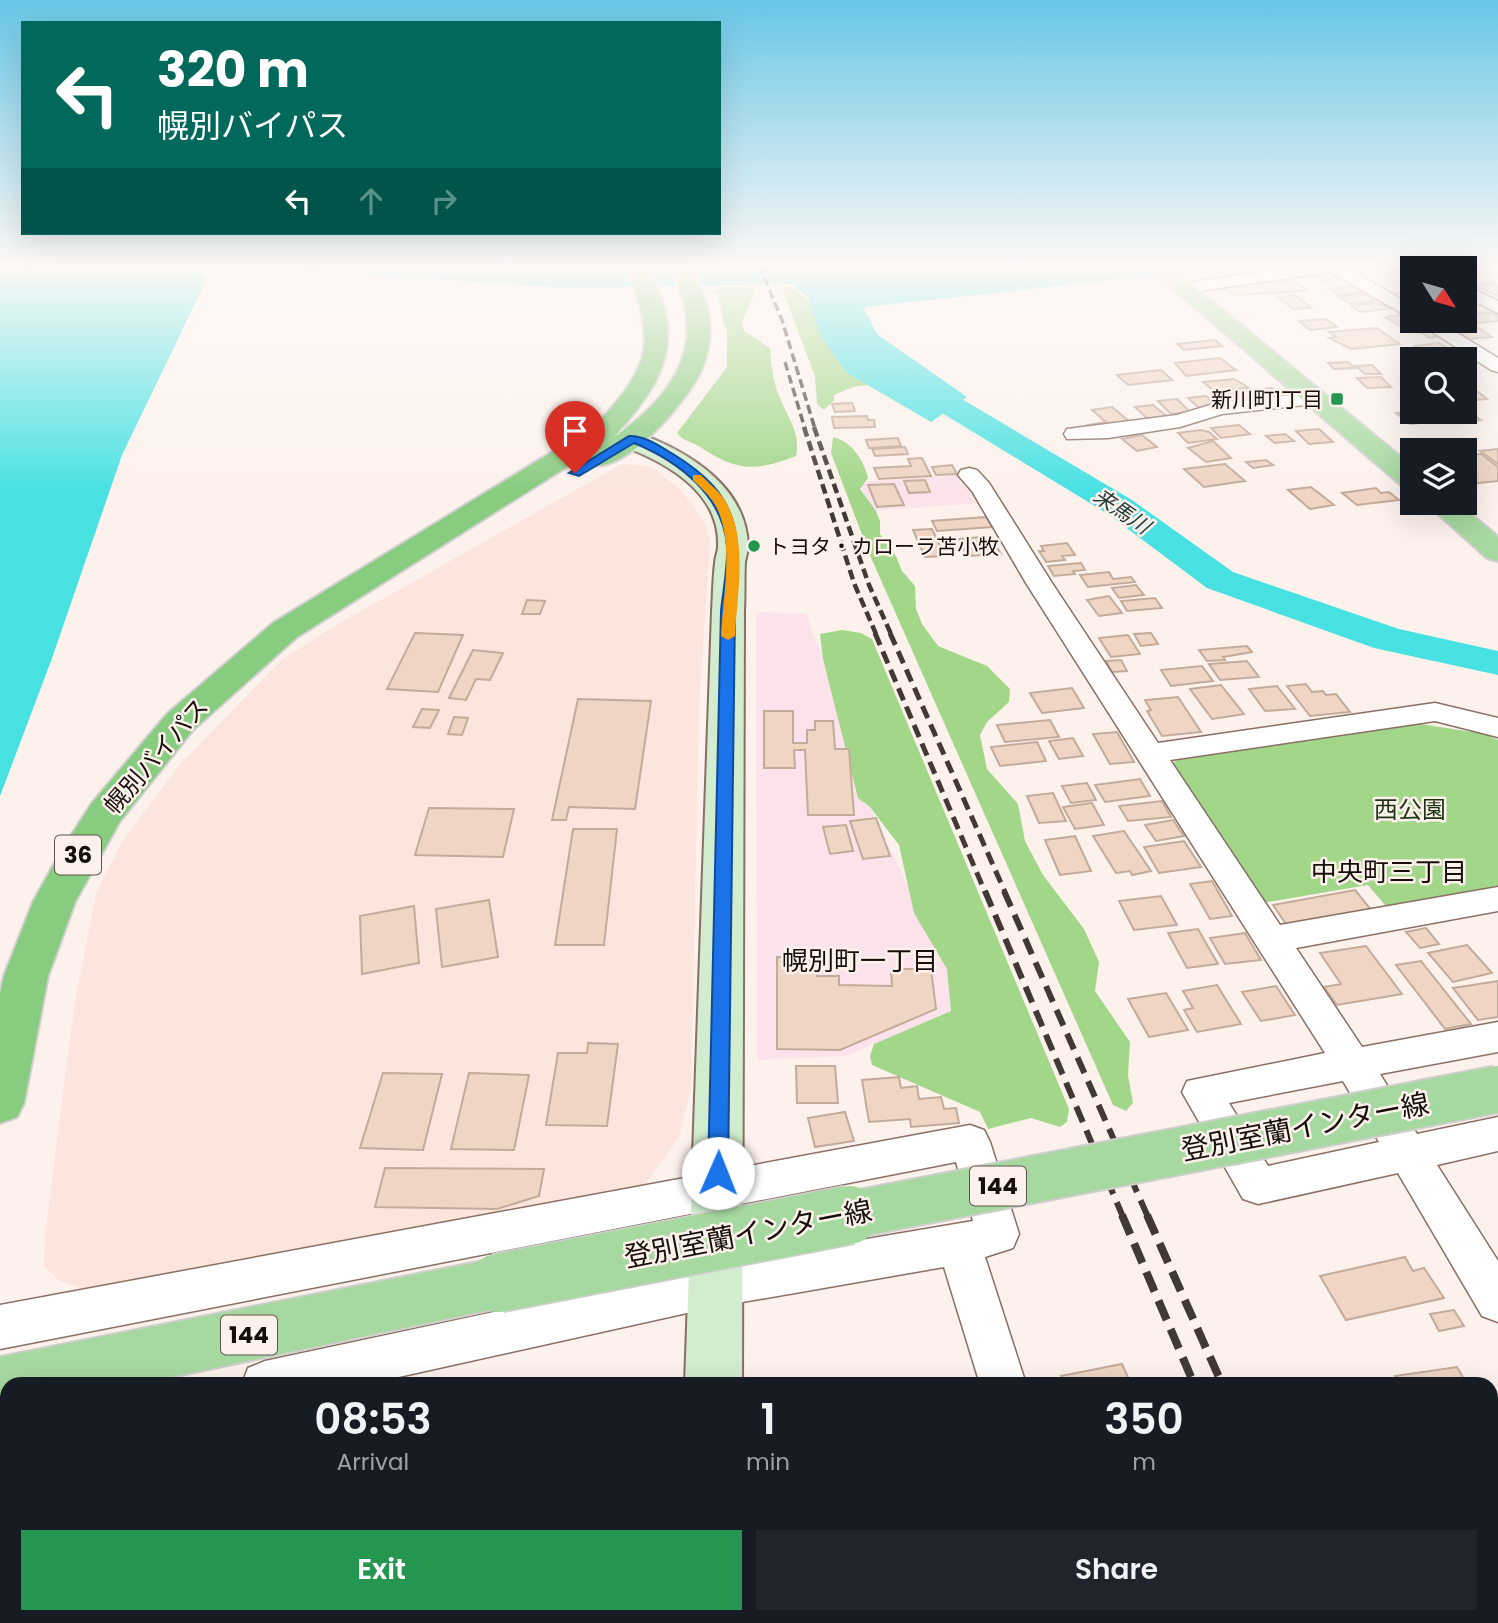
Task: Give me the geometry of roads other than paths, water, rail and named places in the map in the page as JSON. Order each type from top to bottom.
[{"type":"highway","name":"36","points":[[619,435],[633,399],[652,366],[656,341]]},
{"type":"highway","name":"36","points":[[619,435],[658,415],[692,366],[697,341]]},
{"type":"highway","name":"幌別バイパス","points":[[0,1103],[26,976],[54,902],[106,812],[180,722],[251,660],[619,435]]},
{"type":"main road","points":[[1248,341],[1400,470]]},
{"type":"main road","points":[[619,435],[677,461],[703,483],[718,500],[727,519],[733,547],[728,611],[714,1377]]},
{"type":"main road","points":[[1454,515],[1498,552]]},
{"type":"main road","name":"登別室蘭インター線","points":[[39,1377],[498,1283],[1498,1089]]},
{"type":"street","points":[[1457,341],[1498,366]]},
{"type":"street","points":[[1076,434],[1180,421],[1220,408],[1317,399]]},
{"type":"street","points":[[969,475],[981,488],[1039,583],[1352,1063],[1498,1301]]},
{"type":"street","points":[[1152,753],[1436,712],[1476,719],[1498,728]]},
{"type":"street","points":[[1272,939],[1498,900]]},
{"type":"street","points":[[1498,1037],[1201,1091],[1258,1186],[1498,1134]]},
{"type":"street","points":[[0,1328],[970,1142],[998,1234],[959,1245],[714,1286],[297,1377]]},
{"type":"street","points":[[959,1245],[1001,1377]]},
{"type":"water","points":[[0,341],[177,341],[122,455],[51,661],[0,796]]},
{"type":"water","points":[[824,341],[887,341],[967,397],[931,422],[847,373]]},
{"type":"waterway","name":"来馬川","points":[[897,373],[1120,507],[1220,580],[1388,639],[1498,663]]},
{"type":"railway","points":[[788,341],[815,429]]},
{"type":"railway","points":[[785,362],[805,429]]},
{"type":"railway","points":[[804,427],[854,583],[876,634]]},
{"type":"railway","points":[[814,427],[869,585],[891,634]]},
{"type":"railway","points":[[875,633],[985,892]]},
{"type":"railway","points":[[890,633],[1005,892]]},
{"type":"railway","points":[[985,891],[1123,1217]]},
{"type":"railway","points":[[1004,891],[1148,1217]]},
{"type":"railway","points":[[1122,1215],[1191,1377]]},
{"type":"railway","points":[[1147,1215],[1219,1377]]},
{"type":"place","name":"新川町1丁目","points":[[1337,399]]},
{"type":"place","name":"トヨタ・カローラ苫小牧","points":[[754,546]]},
{"type":"district","name":"中央町三丁目","points":[[1389,872]]},
{"type":"district","name":"幌別町一丁目","points":[[860,961]]},
{"type":"park label","name":"西公園","points":[[1410,809]]}]
